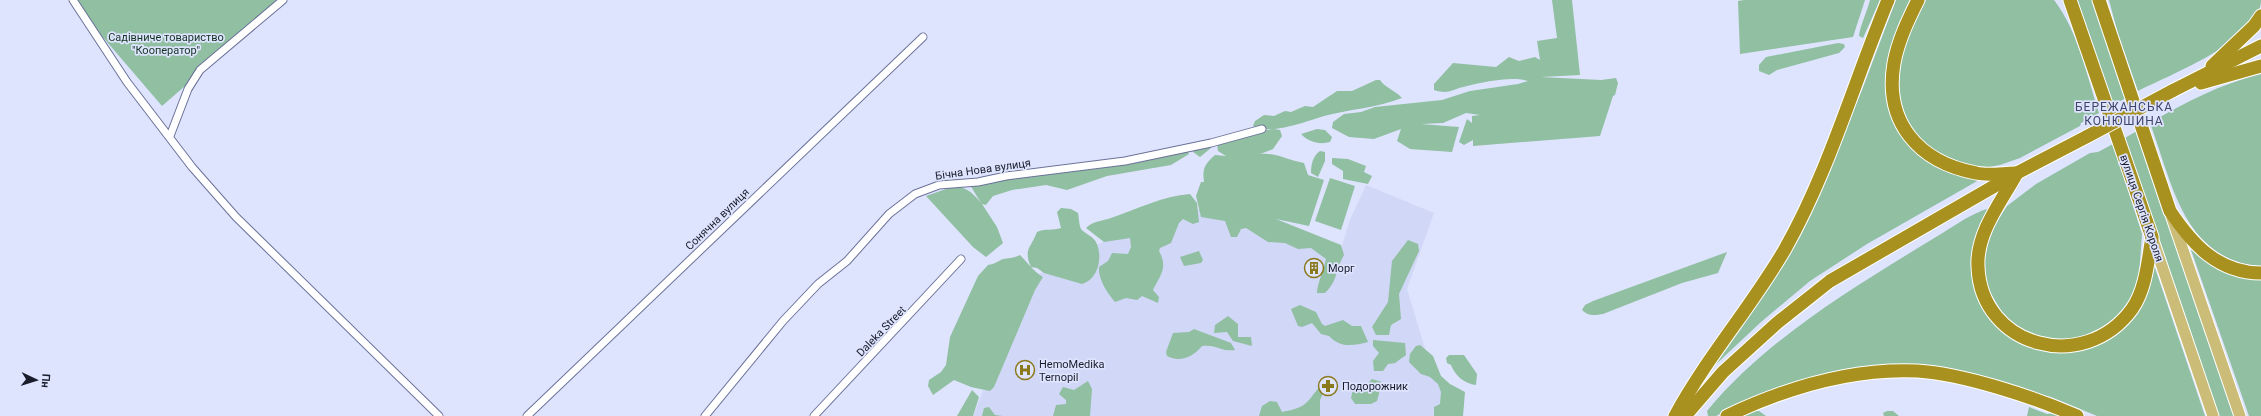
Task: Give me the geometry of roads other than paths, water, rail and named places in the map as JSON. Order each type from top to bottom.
[{"type":"highway","points":[[1675,416],[1685,397],[1736,326],[1785,248],[1826,158],[1888,0]]},
{"type":"highway","points":[[1918,0],[1899,42],[1894,63],[1891,94],[1898,119],[1909,138],[1926,153],[1946,164],[1976,174],[2017,173]]},
{"type":"highway","points":[[2060,0],[2079,27]]},
{"type":"highway","name":"вулиця Сергія Короля","points":[[2070,0],[2152,237]]},
{"type":"highway","points":[[2099,0],[2170,211],[2188,238],[2209,257],[2242,272],[2261,273]]},
{"type":"highway","points":[[2103,0],[2105,18]]},
{"type":"highway","points":[[2203,75],[2254,26],[2261,16]]},
{"type":"highway","points":[[1685,416],[1723,372],[1777,323],[1830,281],[2017,173],[2261,46]]},
{"type":"highway","points":[[2172,91],[2261,66]]},
{"type":"highway","points":[[2017,173],[1985,229],[1979,250],[1978,267],[1980,282],[1994,313],[2018,334],[2034,342],[2052,346],[2083,344],[2108,333],[2121,322],[2132,309],[2140,294],[2152,237]]},
{"type":"highway","points":[[1727,416],[1786,391],[1835,379],[1875,372],[1918,371],[1966,380],[2004,390],[2077,416]]},
{"type":"main road","points":[[2170,211],[2240,416]]},
{"type":"main road","name":"вулиця Сергія Короля","points":[[2152,237],[2214,416]]},
{"type":"street","points":[[73,0],[127,82],[170,136],[192,167],[236,217],[439,416]]},
{"type":"street","points":[[170,136],[188,89],[200,70],[283,0]]},
{"type":"street","name":"Сонячна вулиця","points":[[527,416],[923,37]]},
{"type":"street","name":"Бічна Нова вулиця","points":[[705,416],[783,321],[818,284],[847,261],[889,214],[915,194],[939,185],[978,182],[1006,176],[1125,161],[1212,143],[1262,129]]},
{"type":"street","name":"Daleka Street","points":[[814,416],[917,309],[961,259]]},
{"type":"place","name":"Морг","points":[[1314,268]]},
{"type":"place","name":"HemoMedika Ternopil","points":[[1025,370]]},
{"type":"place","name":"Подорожник","points":[[1328,386]]},
{"type":"district","name":"БЕРЕЖАНСЬКА КОНЮШИНА","points":[[2124,114]]},
{"type":"park label","name":"Садівниче товариство \"Кооператор\"","points":[[166,43]]}]
